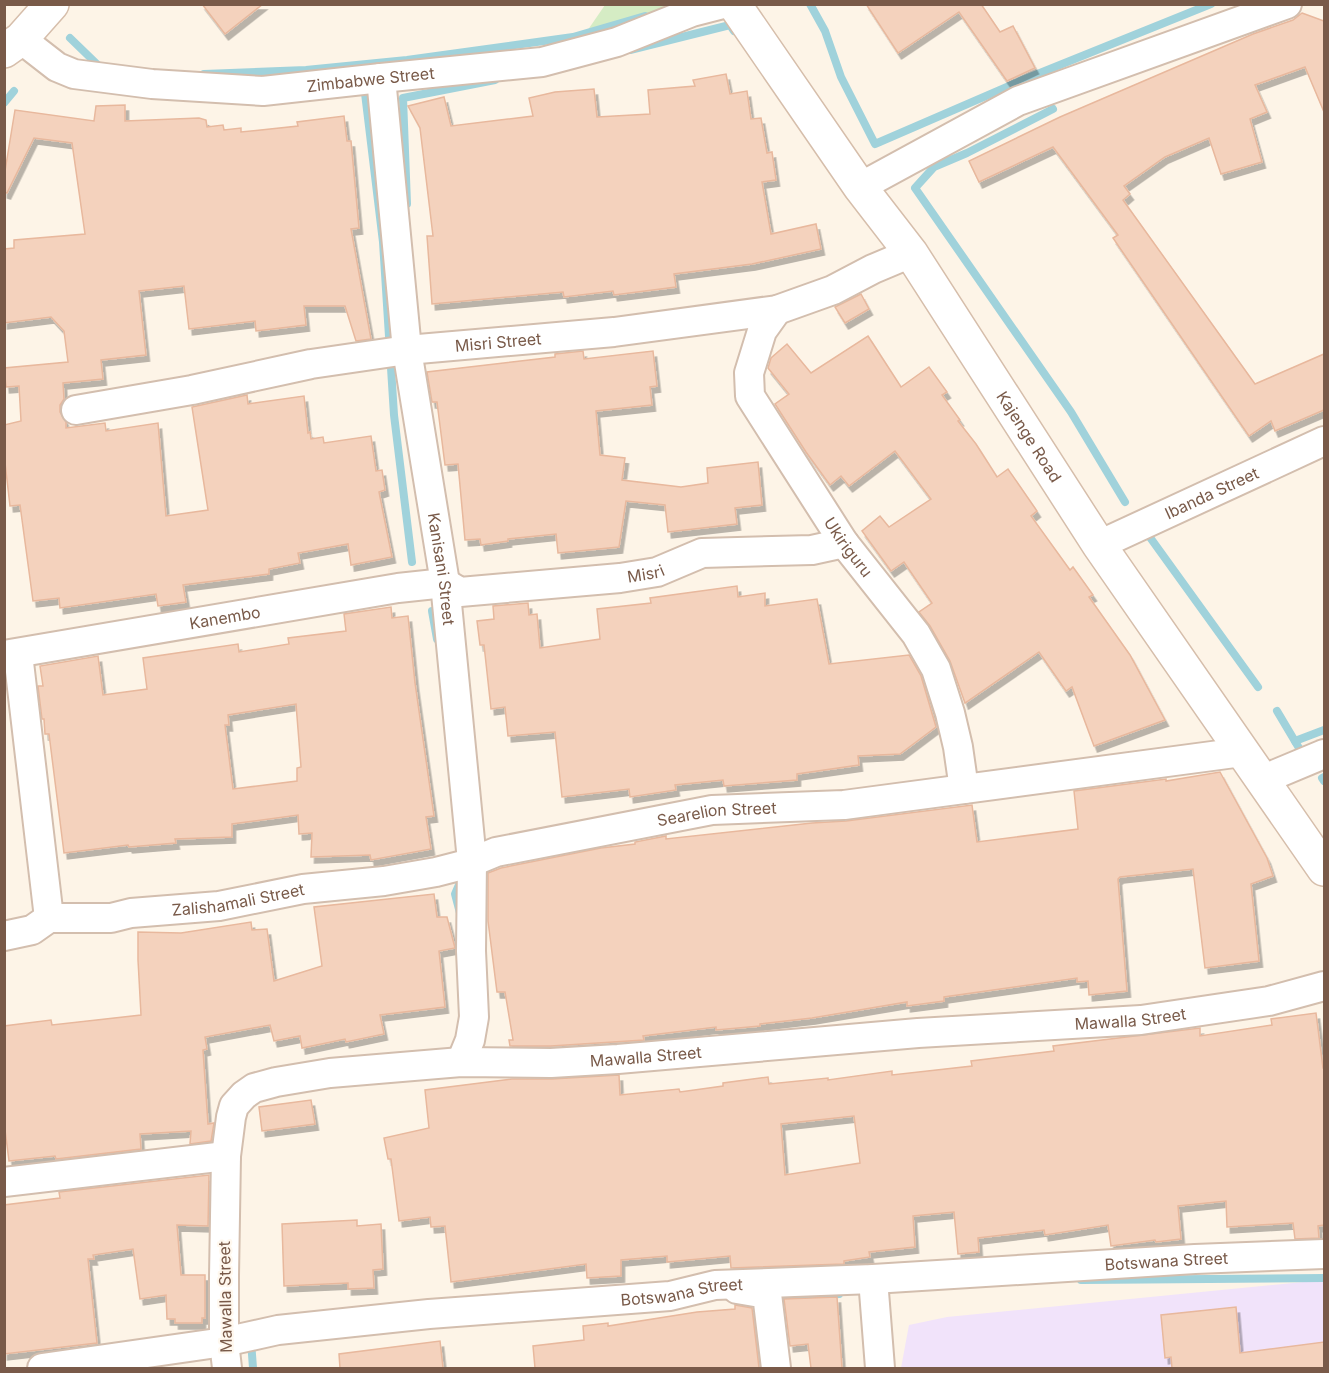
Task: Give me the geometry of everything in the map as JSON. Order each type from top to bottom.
[{"type":"street","points":[[13,45],[52,4]]},
{"type":"street","name":"Zimbabwe Street","points":[[13,45],[74,74],[152,84],[263,92],[542,62],[617,42],[693,12],[723,4]]},
{"type":"street","name":"Kajenge Road","points":[[734,4],[860,187],[911,253],[1100,545],[1324,869]]},
{"type":"street","points":[[860,187],[1018,101],[1287,4]]},
{"type":"street","name":"Kanisani Street","points":[[381,78],[407,350],[445,583],[472,861],[471,951],[474,1017],[470,1040],[461,1062]]},
{"type":"street","name":"Misri Street","points":[[76,410],[192,390],[311,364],[407,350],[614,332],[777,310],[833,290],[873,269],[911,253]]},
{"type":"street","name":"Ukiriguru","points":[[777,310],[762,331],[750,373],[750,396],[844,543],[916,634],[936,669],[958,747],[964,789]]},
{"type":"street","name":"Ibanda Street","points":[[1100,545],[1324,441]]},
{"type":"street","name":"Misri","points":[[445,583],[460,592],[620,578],[657,572],[702,553],[812,550],[844,543]]},
{"type":"street","name":"Kanembo","points":[[11,655],[398,588],[445,583]]},
{"type":"street","points":[[11,655],[50,918]]},
{"type":"street","name":"Searelion Street","points":[[472,861],[496,852],[712,810],[844,805],[1242,752]]},
{"type":"street","points":[[1264,780],[1324,754]]},
{"type":"street","name":"Zalishamali Street","points":[[4,936],[32,930],[50,918],[111,918],[131,913],[219,906],[303,889],[413,876],[472,861]]},
{"type":"street","name":"Mawalla Street","points":[[226,1355],[226,1156],[234,1106],[244,1095],[255,1088],[330,1073],[461,1062],[551,1063],[918,1033],[1141,1020],[1269,1001],[1324,986]]},
{"type":"street","points":[[4,1182],[226,1156]]},
{"type":"street","name":"Botswana Street","points":[[42,1368],[226,1355],[278,1330],[429,1314],[670,1296],[715,1285],[873,1279],[1196,1259],[1324,1254]]},
{"type":"street","points":[[873,1279],[880,1368]]},
{"type":"street","points":[[715,1285],[767,1294],[776,1368]]},
{"type":"shaded area","points":[[1324,1280],[1324,1368],[901,1368],[909,1325],[947,1317]]},
{"type":"green space","points":[[605,5],[680,5],[583,37]]},
{"type":"building","points":[[202,4],[263,4],[225,34]]},
{"type":"building","points":[[866,4],[981,4],[1000,32],[1013,26],[1035,68],[1007,81],[959,12],[898,53]]},
{"type":"building","points":[[1302,13],[1324,21],[1324,112],[1305,67],[1255,85],[1267,112],[1250,119],[1262,162],[1221,174],[1209,138],[1165,157],[1124,186],[1130,194],[1123,200],[1255,384],[1324,354],[1324,410],[1275,431],[1271,421],[1249,436],[1113,238],[1118,235],[1053,147],[979,182],[969,161],[1060,117],[1253,34],[1293,20]]},
{"type":"building","points":[[726,74],[730,94],[747,91],[751,119],[761,118],[767,153],[772,152],[776,180],[762,182],[771,234],[816,224],[821,249],[752,264],[674,274],[676,287],[614,295],[613,291],[564,297],[563,292],[432,304],[427,236],[433,236],[420,128],[408,106],[444,97],[451,126],[533,116],[529,98],[555,92],[594,89],[597,117],[650,114],[648,90],[695,86],[693,80]]},
{"type":"building","points":[[125,105],[125,121],[199,118],[206,120],[207,127],[223,125],[224,130],[241,128],[241,132],[298,126],[297,122],[344,116],[347,141],[351,141],[359,228],[351,229],[371,339],[356,341],[345,306],[304,306],[306,325],[256,331],[255,321],[189,329],[184,286],[139,291],[146,355],[101,360],[103,379],[63,383],[64,399],[60,405],[60,412],[66,422],[66,428],[105,423],[106,431],[158,423],[166,516],[208,510],[192,407],[247,395],[248,404],[304,396],[308,433],[310,432],[311,439],[323,437],[324,443],[371,436],[376,471],[382,470],[385,490],[379,492],[392,557],[351,565],[348,544],[298,553],[300,563],[269,569],[269,574],[183,585],[186,602],[158,606],[156,594],[60,608],[59,598],[33,601],[20,505],[10,506],[4,454],[4,425],[21,421],[19,386],[6,387],[4,368],[68,362],[64,331],[51,317],[4,323],[4,249],[14,248],[14,240],[85,234],[72,143],[34,138],[7,193],[4,192],[4,177],[15,110],[94,121],[96,106]]},
{"type":"building","points":[[861,294],[869,309],[845,323],[835,307]]},
{"type":"building","points":[[868,336],[901,387],[929,367],[947,392],[942,395],[960,420],[958,421],[997,477],[1008,469],[1037,511],[1031,516],[1070,570],[1073,567],[1093,595],[1089,597],[1130,655],[1165,720],[1094,746],[1072,687],[1066,691],[1039,652],[965,703],[950,661],[930,626],[919,612],[932,603],[904,562],[891,571],[862,531],[880,516],[889,527],[931,499],[895,451],[849,486],[841,476],[830,485],[775,404],[789,394],[768,368],[771,358],[787,344],[811,373]]},
{"type":"building","points":[[583,351],[584,359],[653,351],[657,386],[650,387],[652,405],[596,411],[600,455],[625,458],[622,480],[681,487],[708,483],[707,468],[758,462],[762,505],[735,508],[737,524],[668,532],[665,505],[626,501],[619,547],[558,553],[556,534],[508,539],[508,541],[481,545],[480,539],[465,540],[458,464],[445,465],[437,402],[432,402],[427,372],[555,357],[555,354]]},
{"type":"building","points":[[737,586],[738,597],[765,593],[765,606],[817,599],[829,664],[909,655],[921,676],[936,727],[900,754],[858,756],[859,765],[797,774],[797,780],[724,786],[723,780],[675,785],[676,790],[630,797],[629,789],[562,797],[555,732],[508,736],[505,707],[491,709],[484,645],[480,645],[477,621],[494,619],[493,606],[528,603],[529,615],[537,614],[540,648],[600,639],[597,609],[651,603],[650,598]]},
{"type":"building","points":[[391,607],[392,618],[408,616],[434,816],[426,817],[431,849],[371,860],[370,855],[311,857],[312,833],[299,834],[298,815],[232,824],[232,837],[175,839],[176,843],[129,847],[128,845],[64,853],[49,734],[45,734],[44,719],[42,719],[38,686],[43,686],[40,666],[98,656],[103,695],[147,689],[143,658],[238,644],[239,652],[289,644],[288,638],[346,631],[344,614]],"holes":[[[296,704],[301,767],[297,768],[297,781],[233,789],[225,725],[229,725],[228,715]]]},
{"type":"building","points":[[1220,772],[1267,858],[1273,876],[1251,884],[1259,961],[1205,968],[1193,869],[1120,877],[1118,879],[1127,991],[1089,995],[1088,981],[1077,982],[1077,978],[944,997],[944,1001],[907,1006],[907,1002],[760,1024],[760,1026],[716,1030],[716,1027],[643,1036],[644,1040],[551,1046],[510,1046],[509,1040],[513,1040],[505,992],[497,992],[488,921],[488,873],[501,868],[601,848],[635,844],[635,842],[666,836],[666,839],[846,821],[972,805],[977,842],[1078,829],[1074,791],[1166,779],[1166,781]]},
{"type":"building","points":[[434,894],[437,917],[447,917],[455,948],[439,951],[445,1007],[380,1015],[384,1034],[302,1048],[300,1036],[274,1041],[270,1025],[205,1037],[207,1049],[203,1050],[208,1124],[214,1123],[211,1141],[190,1144],[191,1131],[140,1134],[141,1149],[56,1159],[55,1156],[9,1161],[4,1122],[4,1026],[51,1020],[52,1025],[141,1015],[138,932],[181,933],[251,922],[252,930],[267,929],[274,981],[322,966],[314,907]]},
{"type":"building","points":[[1316,1013],[1324,1068],[1324,1225],[1318,1226],[1319,1238],[1295,1239],[1293,1223],[1227,1227],[1226,1201],[1178,1206],[1181,1239],[1111,1246],[1108,1225],[1045,1235],[1044,1230],[978,1238],[979,1252],[958,1254],[954,1212],[913,1216],[915,1247],[869,1252],[870,1257],[844,1261],[844,1264],[731,1268],[730,1256],[667,1262],[667,1256],[621,1260],[621,1276],[587,1278],[586,1264],[451,1282],[445,1226],[431,1227],[430,1217],[399,1221],[391,1159],[388,1159],[384,1138],[429,1128],[425,1090],[512,1079],[619,1075],[620,1095],[679,1089],[680,1092],[768,1077],[769,1084],[828,1078],[828,1080],[892,1071],[892,1075],[972,1066],[971,1061],[1054,1051],[1053,1046],[1200,1028],[1200,1036],[1272,1025],[1271,1019]],"holes":[[[854,1116],[860,1163],[785,1175],[781,1124]]]},
{"type":"building","points":[[311,1100],[315,1124],[262,1131],[259,1107]]},
{"type":"building","points":[[209,1175],[208,1226],[177,1225],[181,1275],[205,1275],[205,1318],[202,1318],[202,1323],[175,1323],[175,1319],[167,1319],[166,1295],[140,1299],[133,1249],[93,1255],[94,1259],[88,1259],[97,1343],[4,1354],[4,1205],[60,1198],[59,1192]]},
{"type":"building","points":[[357,1220],[357,1226],[381,1224],[383,1269],[373,1270],[374,1288],[348,1289],[348,1283],[284,1286],[282,1224]]},
{"type":"building","points":[[837,1297],[842,1368],[811,1368],[808,1344],[790,1346],[784,1299]]},
{"type":"building","points":[[735,1305],[752,1308],[759,1368],[535,1368],[533,1346],[584,1340],[583,1326],[608,1323],[608,1326],[697,1312],[735,1309]]},
{"type":"building","points":[[1236,1307],[1240,1353],[1324,1342],[1324,1368],[1172,1368],[1171,1357],[1165,1358],[1161,1315]]},
{"type":"building","points":[[440,1341],[443,1368],[340,1368],[339,1354]]},
{"type":"waterway","points":[[810,4],[825,31],[841,77],[875,144],[1025,79],[1211,4]]},
{"type":"waterway","points":[[204,74],[306,70],[407,60],[573,37],[645,16]]},
{"type":"waterway","points":[[630,50],[730,25],[734,31]]},
{"type":"waterway","points":[[70,38],[102,69]]},
{"type":"waterway","points":[[407,204],[403,98],[495,80]]},
{"type":"waterway","points":[[364,85],[383,242],[394,415],[412,562]]},
{"type":"waterway","points":[[4,103],[14,91]]},
{"type":"waterway","points":[[1053,109],[967,153],[934,167],[915,188],[1071,412],[1125,502]]},
{"type":"waterway","points":[[1149,536],[1258,687]]},
{"type":"waterway","points":[[432,611],[437,639]]},
{"type":"waterway","points":[[1277,711],[1299,748]]},
{"type":"waterway","points":[[1295,741],[1324,730]]},
{"type":"waterway","points":[[1324,777],[1322,778],[1324,781]]},
{"type":"waterway","points":[[460,913],[455,894],[461,880]]},
{"type":"waterway","points":[[1081,1280],[1324,1278]]},
{"type":"waterway","points":[[785,1298],[839,1294]]},
{"type":"waterway","points":[[253,1341],[251,1341],[253,1368]]}]
